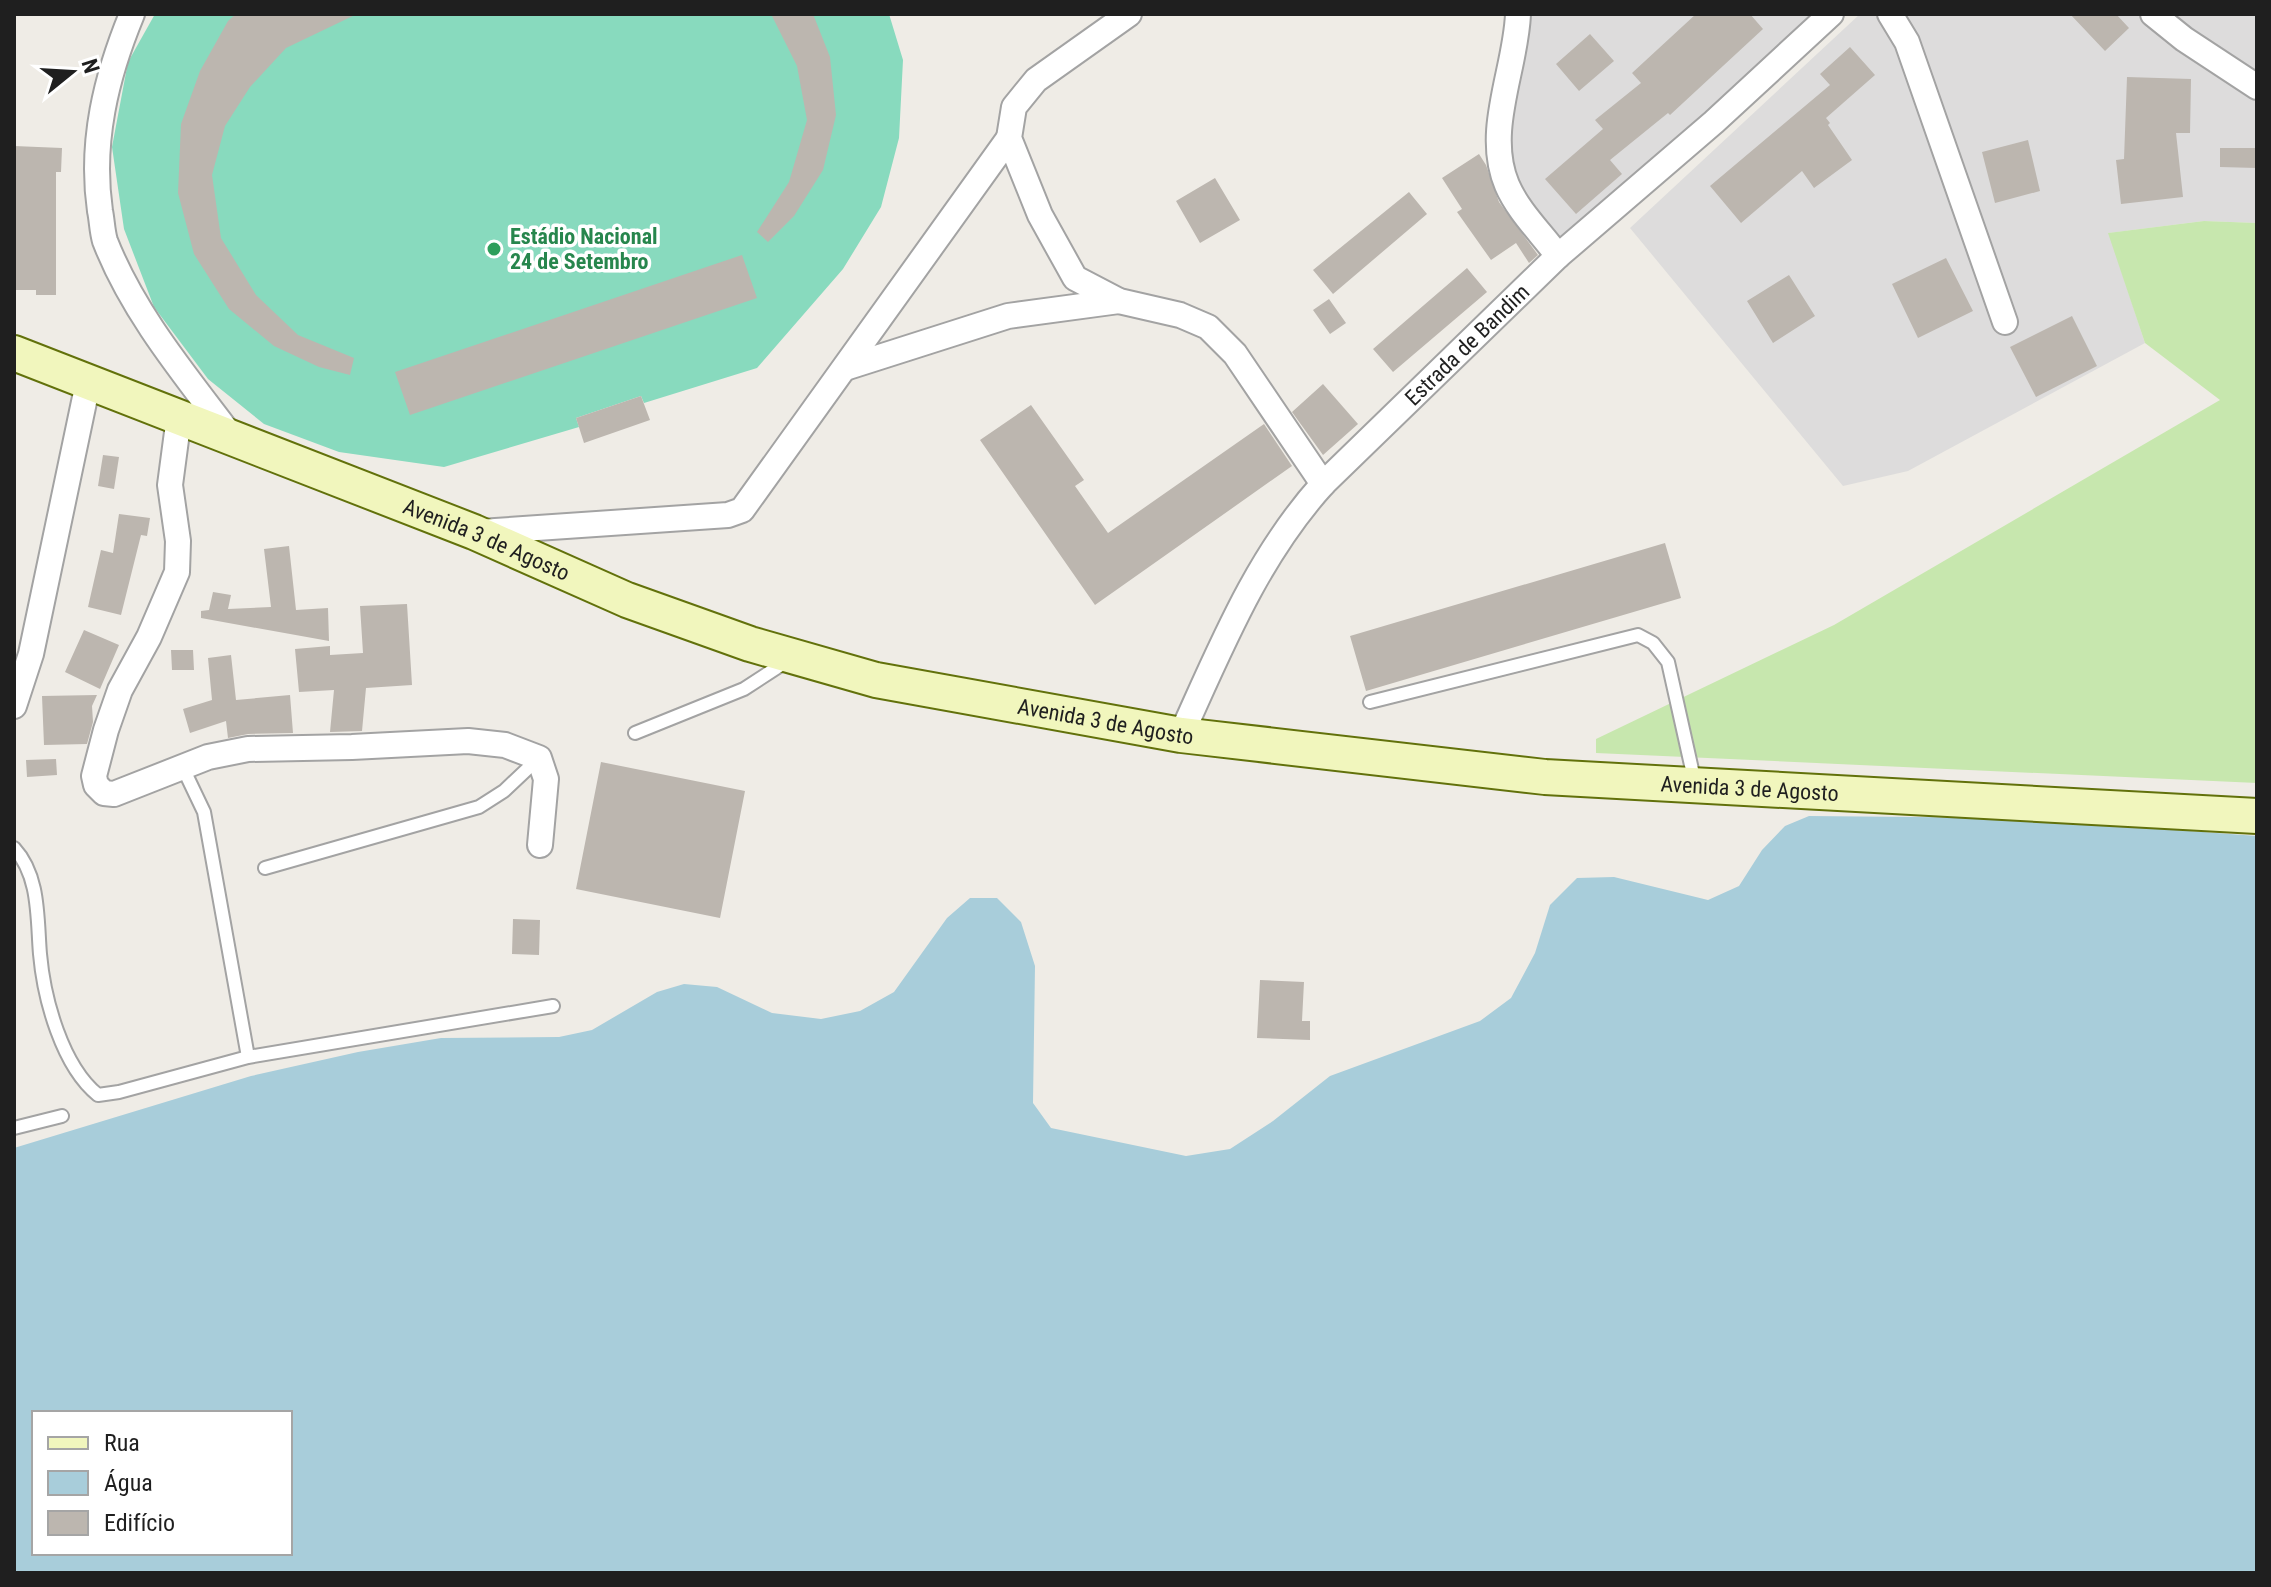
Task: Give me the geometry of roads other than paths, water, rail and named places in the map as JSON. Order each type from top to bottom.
[{"type":"street","points":[[132,14],[100,114],[96,179],[104,238],[131,294],[231,436]]},
{"type":"street","points":[[474,532],[728,515],[742,510],[1009,138],[1014,107],[1036,80],[1129,14]]},
{"type":"street","points":[[1518,14],[1500,124],[1501,165],[1512,195],[1558,256]]},
{"type":"street","name":"Estrada de Bandim","points":[[1181,735],[1235,615],[1291,521],[1323,484],[1558,256],[1714,122],[1831,14]]},
{"type":"street","points":[[1890,14],[1907,42],[2005,322]]},
{"type":"street","points":[[2153,14],[2184,39],[2257,87]]},
{"type":"street","points":[[1009,138],[1040,215],[1075,278],[1119,301],[1180,315],[1208,327],[1235,354],[1323,484]]},
{"type":"street","points":[[845,368],[1008,316],[1119,301]]},
{"type":"street","name":"Avenida 3 de Agosto","points":[[14,353],[474,532],[627,600],[794,657],[876,680],[1181,735],[1545,777],[2257,816]]},
{"type":"street","points":[[14,706],[31,654],[88,383]]},
{"type":"street","points":[[179,417],[170,485],[178,541],[177,572],[149,637],[120,690],[94,776],[96,785],[104,793],[114,794],[208,757],[248,749],[468,741],[505,745],[539,758],[546,779],[540,845]]},
{"type":"lane","points":[[1370,702],[1638,635],[1653,643],[1668,662],[1695,787]]},
{"type":"lane","points":[[635,733],[744,689],[794,657]]},
{"type":"lane","points":[[265,868],[479,807],[504,791],[539,758]]},
{"type":"lane","points":[[183,768],[204,812],[248,1057]]},
{"type":"lane","points":[[14,848],[22,857],[36,895],[40,958],[53,1022],[86,1085],[98,1095],[248,1057],[553,1006]]},
{"type":"lane","points":[[14,1128],[62,1116]]},
{"type":"water","points":[[1809,816],[2017,818],[2257,836],[2257,1573],[14,1573],[14,1148],[251,1076],[358,1052],[441,1038],[559,1037],[592,1030],[657,992],[684,984],[717,987],[772,1013],[821,1019],[860,1011],[894,992],[947,918],[970,898],[997,898],[1021,922],[1035,966],[1033,1103],[1051,1128],[1186,1156],[1230,1149],[1273,1121],[1330,1076],[1480,1021],[1511,998],[1535,953],[1550,905],[1577,878],[1614,877],[1708,900],[1739,886],[1762,850],[1785,826]]},
{"type":"place","name":"Estádio Nacional 24 de Setembro","points":[[494,249]]}]
